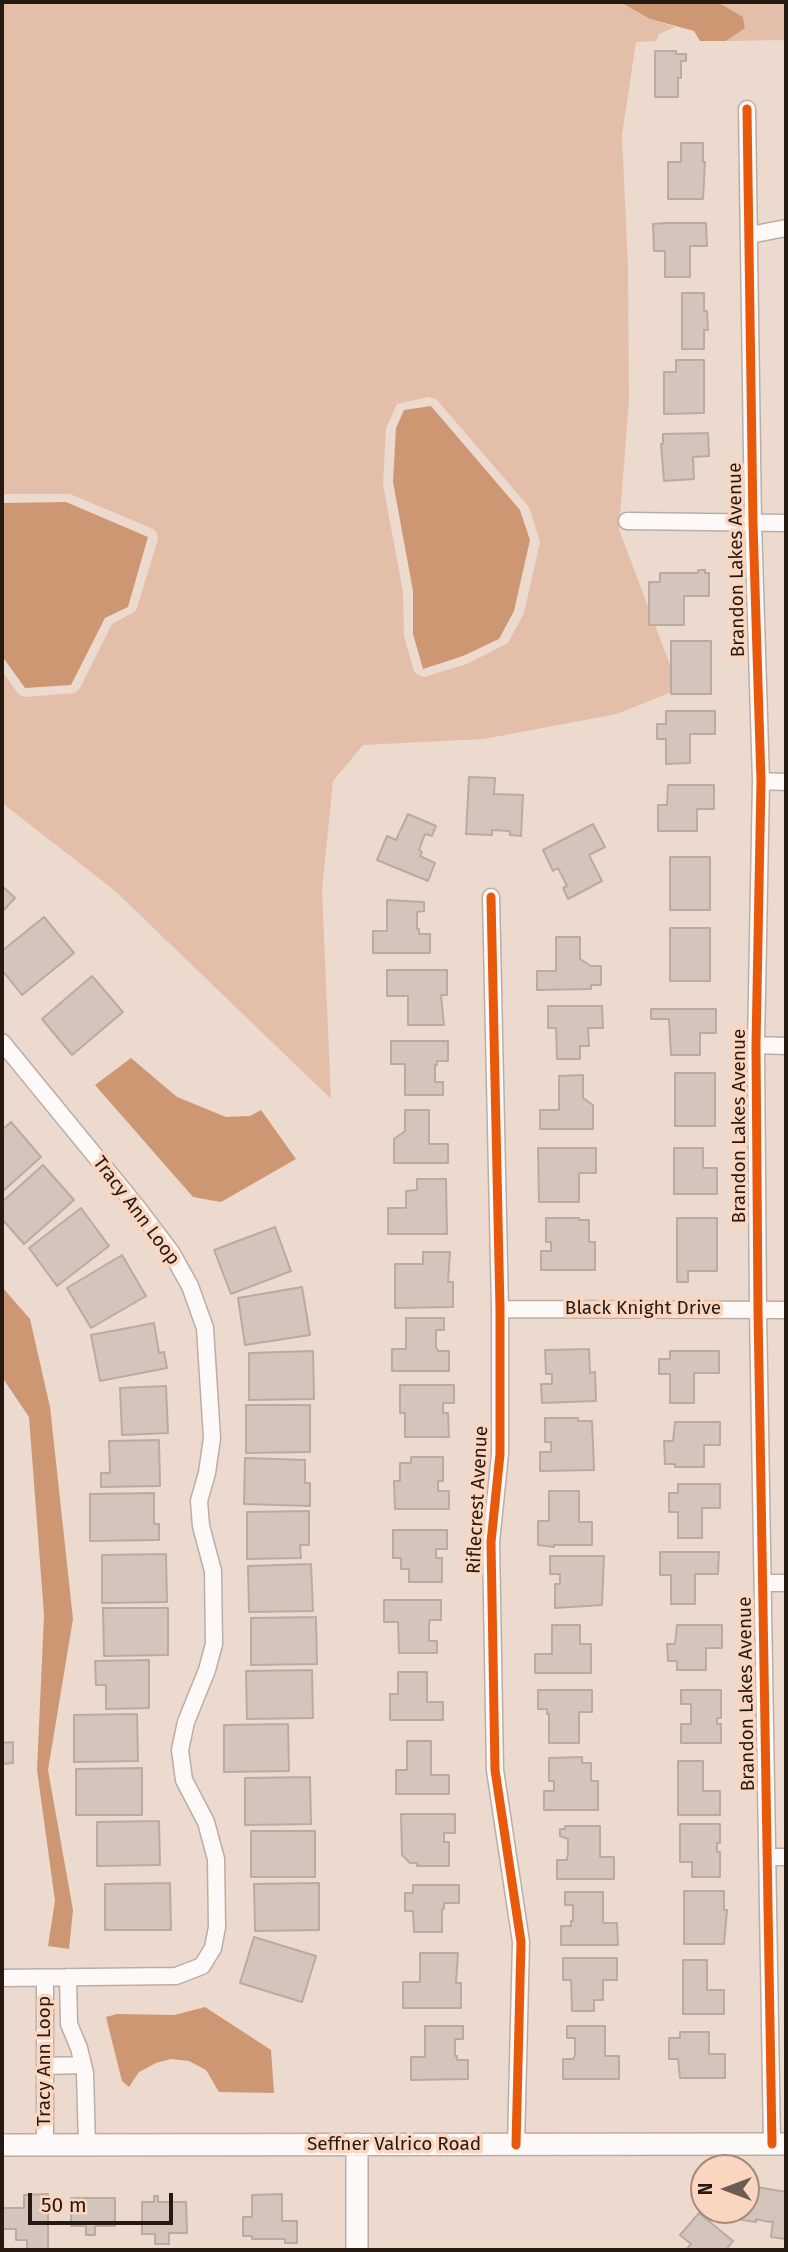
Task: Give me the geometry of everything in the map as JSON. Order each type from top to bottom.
[{"type":"street","name":"Brandon Lakes Avenue","points":[[747,108],[753,523],[761,781],[756,1045],[758,1310],[767,1857],[779,2144]]},
{"type":"street","points":[[750,235],[786,228]]},
{"type":"street","points":[[627,521],[786,523]]},
{"type":"street","points":[[761,781],[786,782]]},
{"type":"street","name":"Riflecrest Avenue","points":[[491,897],[500,1309],[500,1454],[491,1542],[495,1770],[521,1942],[516,2145]]},
{"type":"street","name":"Tracy Ann Loop","points":[[2,1042],[171,1252],[190,1286],[205,1328],[212,1438],[207,1474],[199,1501],[201,1526],[213,1571],[214,1644],[207,1670],[186,1722],[180,1750],[184,1780],[206,1822],[216,1859],[217,1927],[212,1948],[202,1966],[176,1976],[2,1978]]},
{"type":"street","points":[[756,1045],[786,1046]]},
{"type":"street","name":"Black Knight Drive","points":[[500,1309],[786,1310]]},
{"type":"street","points":[[763,1583],[786,1583]]},
{"type":"street","points":[[767,1857],[786,1857]]},
{"type":"street","name":"Tracy Ann Loop","points":[[68,1977],[69,2024],[83,2065],[87,2145]]},
{"type":"street","name":"Tracy Ann Loop","points":[[45,1978],[45,2145]]},
{"type":"street","points":[[45,2066],[83,2065]]},
{"type":"street","points":[[357,2144],[358,2250]]},
{"type":"street","name":"Seffner Valrico Road","points":[[2,2145],[779,2144]]},
{"type":"shaded area","points":[[2,2],[620,2],[650,19],[675,27],[659,34],[656,41],[636,42],[622,135],[628,268],[629,400],[619,529],[679,689],[617,714],[484,739],[363,745],[333,781],[322,890],[331,1099],[114,890],[2,803],[2,671],[19,695],[26,697],[75,693],[112,624],[136,611],[158,539],[153,529],[70,494],[2,494]],"holes":[[[428,397],[436,399],[529,507],[540,542],[524,613],[508,643],[467,664],[424,677],[414,671],[404,636],[403,592],[383,484],[386,428],[397,404]]]},
{"type":"shaded area","points":[[620,2],[718,2],[743,17],[745,28],[726,41],[700,41],[694,31],[650,19]]},
{"type":"shaded area","points":[[718,2],[786,2],[786,40],[726,41],[745,27],[743,17]]},
{"type":"shaded area","points":[[431,406],[520,510],[530,540],[514,611],[499,639],[463,656],[423,669],[413,634],[413,591],[393,482],[396,428],[404,410]]},
{"type":"shaded area","points":[[66,502],[148,537],[128,607],[105,618],[71,685],[25,688],[2,656],[2,503]]},
{"type":"shaded area","points":[[131,1058],[177,1097],[226,1117],[250,1116],[261,1110],[296,1159],[221,1202],[193,1197],[95,1085]]},
{"type":"shaded area","points":[[2,1287],[30,1319],[50,1407],[73,1619],[48,1770],[73,1910],[69,1949],[48,1946],[55,1901],[37,1770],[44,1615],[29,1417],[2,1377]]},
{"type":"shaded area","points":[[205,2007],[271,2050],[274,2093],[219,2092],[206,2070],[189,2061],[171,2059],[139,2072],[129,2087],[122,2081],[106,2017],[117,2014],[175,2015]]},
{"type":"building","points":[[655,51],[686,54],[686,61],[681,61],[678,97],[655,97]]},
{"type":"building","points":[[681,143],[703,143],[703,199],[668,199],[668,162],[681,162]]},
{"type":"building","points":[[706,223],[707,246],[690,246],[690,277],[665,277],[665,251],[654,251],[653,224]]},
{"type":"building","points":[[682,293],[704,293],[708,330],[704,330],[704,349],[682,349]]},
{"type":"building","points":[[676,360],[704,360],[704,413],[664,414],[664,372],[676,372]]},
{"type":"building","points":[[708,433],[709,456],[693,457],[694,479],[664,481],[661,444],[663,434]]},
{"type":"building","points":[[698,570],[709,573],[709,596],[684,596],[684,625],[649,625],[649,582],[660,582],[660,573],[698,573]]},
{"type":"building","points":[[671,641],[711,641],[711,694],[671,694]]},
{"type":"building","points":[[666,711],[715,711],[715,734],[690,734],[690,763],[666,764],[666,739],[657,739],[657,724],[666,724]]},
{"type":"building","points":[[469,777],[495,778],[494,794],[523,795],[521,836],[510,835],[510,831],[492,830],[492,835],[466,834]]},
{"type":"building","points":[[668,785],[714,785],[714,809],[697,809],[697,831],[658,831],[658,805],[667,805]]},
{"type":"building","points":[[408,814],[436,826],[432,836],[425,834],[419,850],[422,852],[420,856],[435,863],[428,881],[377,860],[387,836],[396,840]]},
{"type":"building","points":[[593,824],[605,847],[589,855],[602,881],[568,899],[563,888],[567,886],[558,868],[553,871],[543,850]]},
{"type":"building","points":[[670,857],[710,857],[710,910],[670,910]]},
{"type":"building","points":[[2,886],[15,898],[2,912]]},
{"type":"building","points":[[387,900],[424,902],[424,911],[417,912],[417,929],[419,934],[430,934],[430,953],[373,953],[373,931],[387,931]]},
{"type":"building","points":[[44,917],[74,953],[22,995],[2,970],[2,951]]},
{"type":"building","points":[[670,928],[710,928],[710,981],[670,981]]},
{"type":"building","points":[[556,937],[580,937],[580,959],[591,966],[601,966],[601,985],[591,985],[591,989],[537,990],[537,971],[556,971]]},
{"type":"building","points":[[387,970],[447,970],[447,995],[441,995],[444,1025],[408,1025],[408,996],[387,996]]},
{"type":"building","points":[[92,976],[123,1012],[72,1055],[42,1019]]},
{"type":"building","points":[[548,1006],[602,1006],[603,1028],[588,1028],[589,1046],[580,1046],[580,1059],[557,1059],[556,1028],[548,1028]]},
{"type":"building","points":[[651,1009],[716,1009],[716,1033],[700,1033],[700,1055],[671,1055],[669,1019],[651,1019]]},
{"type":"building","points":[[391,1041],[448,1041],[448,1061],[437,1061],[435,1065],[435,1082],[443,1082],[443,1095],[405,1095],[405,1064],[391,1064]]},
{"type":"building","points":[[675,1073],[715,1073],[715,1126],[675,1126]]},
{"type":"building","points":[[583,1075],[583,1098],[593,1105],[593,1129],[540,1129],[540,1110],[559,1110],[559,1076]]},
{"type":"building","points":[[405,1110],[429,1110],[429,1144],[448,1144],[448,1163],[394,1163],[394,1139],[405,1131]]},
{"type":"building","points":[[11,1122],[41,1157],[2,1192],[2,1130]]},
{"type":"building","points":[[538,1148],[596,1148],[596,1173],[579,1173],[579,1202],[539,1202]]},
{"type":"building","points":[[674,1148],[703,1148],[703,1168],[717,1168],[717,1194],[674,1194]]},
{"type":"building","points":[[43,1165],[74,1200],[24,1244],[2,1219],[2,1202]]},
{"type":"building","points":[[417,1179],[446,1179],[447,1234],[388,1234],[388,1208],[406,1208],[406,1191],[417,1190]]},
{"type":"building","points":[[81,1208],[109,1246],[57,1286],[29,1248]]},
{"type":"building","points":[[546,1218],[589,1220],[589,1242],[595,1242],[595,1270],[541,1270],[541,1251],[551,1251],[551,1242],[546,1242]]},
{"type":"building","points":[[677,1218],[717,1218],[717,1271],[688,1271],[688,1282],[677,1282]]},
{"type":"building","points":[[275,1227],[291,1271],[231,1294],[214,1250]]},
{"type":"building","points":[[423,1252],[450,1252],[448,1282],[453,1282],[453,1307],[395,1308],[395,1264],[423,1264]]},
{"type":"building","points":[[122,1255],[146,1296],[91,1328],[67,1288]]},
{"type":"building","points":[[302,1287],[310,1335],[245,1345],[238,1298]]},
{"type":"building","points":[[406,1318],[444,1318],[444,1330],[436,1330],[436,1347],[438,1351],[449,1351],[449,1371],[392,1371],[392,1349],[406,1349]]},
{"type":"building","points":[[154,1323],[159,1353],[164,1352],[167,1368],[100,1381],[91,1335]]},
{"type":"building","points":[[589,1349],[590,1373],[595,1372],[596,1401],[542,1403],[541,1384],[552,1384],[552,1374],[546,1374],[545,1350]]},
{"type":"building","points":[[313,1351],[314,1399],[249,1400],[249,1353]]},
{"type":"building","points":[[670,1351],[719,1351],[719,1373],[694,1373],[694,1403],[670,1403],[670,1374],[659,1374],[659,1359],[670,1359]]},
{"type":"building","points":[[400,1385],[454,1385],[454,1403],[443,1403],[443,1413],[448,1413],[449,1437],[405,1437],[405,1413],[400,1413]]},
{"type":"building","points":[[166,1386],[168,1433],[122,1435],[120,1388]]},
{"type":"building","points":[[246,1405],[310,1405],[310,1452],[246,1453]]},
{"type":"building","points":[[545,1418],[578,1418],[578,1421],[592,1421],[594,1470],[540,1471],[540,1452],[551,1452],[551,1442],[545,1442]]},
{"type":"building","points":[[675,1422],[720,1422],[720,1445],[704,1445],[704,1467],[675,1467],[675,1464],[665,1464],[664,1441],[673,1441]]},
{"type":"building","points":[[159,1440],[160,1486],[101,1487],[101,1473],[110,1473],[109,1441]]},
{"type":"building","points":[[411,1457],[443,1457],[443,1481],[438,1481],[438,1491],[449,1491],[449,1509],[395,1509],[394,1481],[400,1481],[400,1463],[411,1463]]},
{"type":"building","points":[[245,1458],[305,1460],[305,1483],[310,1483],[310,1506],[244,1504]]},
{"type":"building","points":[[678,1484],[720,1484],[720,1508],[702,1508],[702,1538],[678,1538],[678,1512],[669,1512],[669,1493],[678,1493]]},
{"type":"building","points":[[549,1491],[579,1491],[579,1522],[592,1522],[592,1545],[538,1545],[538,1521],[549,1521]]},
{"type":"building","points":[[154,1493],[154,1524],[159,1524],[159,1540],[90,1541],[90,1494]]},
{"type":"building","points":[[309,1511],[309,1545],[300,1545],[301,1558],[247,1559],[247,1512]]},
{"type":"building","points":[[393,1530],[447,1530],[447,1549],[436,1549],[436,1558],[442,1558],[442,1582],[409,1582],[409,1569],[401,1569],[401,1558],[393,1558]]},
{"type":"building","points":[[660,1552],[719,1552],[718,1574],[695,1574],[695,1604],[671,1604],[671,1575],[660,1575]]},
{"type":"building","points":[[166,1554],[167,1602],[102,1603],[102,1555]]},
{"type":"building","points":[[550,1556],[604,1556],[602,1605],[555,1608],[555,1584],[560,1584],[560,1574],[550,1574]]},
{"type":"building","points":[[311,1564],[313,1611],[249,1612],[248,1566]]},
{"type":"building","points":[[384,1600],[441,1600],[441,1620],[430,1620],[429,1624],[429,1641],[437,1641],[437,1653],[399,1653],[398,1622],[384,1622]]},
{"type":"building","points":[[103,1608],[168,1608],[168,1655],[104,1656]]},
{"type":"building","points":[[316,1617],[317,1664],[251,1665],[251,1618]]},
{"type":"building","points":[[552,1625],[580,1625],[580,1644],[591,1644],[591,1673],[535,1673],[535,1654],[552,1654]]},
{"type":"building","points":[[677,1625],[722,1625],[722,1648],[706,1648],[706,1670],[677,1670],[677,1661],[668,1661],[667,1644],[675,1644]]},
{"type":"building","points":[[149,1660],[149,1708],[106,1709],[106,1685],[96,1685],[95,1661]]},
{"type":"building","points":[[312,1670],[313,1718],[247,1719],[246,1671]]},
{"type":"building","points":[[398,1672],[427,1672],[427,1702],[443,1702],[443,1720],[390,1720],[390,1694],[398,1694]]},
{"type":"building","points":[[538,1690],[592,1690],[592,1712],[579,1712],[579,1743],[549,1743],[549,1714],[547,1709],[538,1709]]},
{"type":"building","points":[[681,1690],[721,1690],[721,1718],[717,1718],[717,1724],[721,1724],[721,1743],[681,1743],[681,1724],[691,1724],[691,1704],[681,1704]]},
{"type":"building","points":[[137,1714],[138,1761],[74,1762],[74,1715]]},
{"type":"building","points":[[288,1724],[289,1771],[224,1772],[224,1725]]},
{"type":"building","points":[[407,1741],[431,1741],[431,1775],[449,1775],[449,1794],[396,1794],[396,1770],[407,1770]]},
{"type":"building","points":[[13,1742],[13,1763],[2,1764],[2,1743]]},
{"type":"building","points":[[582,1757],[582,1763],[591,1763],[591,1781],[598,1781],[598,1810],[544,1810],[544,1791],[554,1791],[554,1781],[549,1781],[549,1758]]},
{"type":"building","points":[[678,1761],[703,1761],[703,1791],[720,1791],[720,1815],[678,1815]]},
{"type":"building","points":[[142,1768],[142,1815],[76,1815],[76,1769]]},
{"type":"building","points":[[310,1777],[311,1824],[245,1825],[245,1778]]},
{"type":"building","points":[[401,1814],[455,1814],[455,1833],[444,1833],[444,1842],[449,1842],[449,1866],[417,1866],[417,1863],[410,1863],[402,1855]]},
{"type":"building","points":[[159,1821],[160,1865],[97,1866],[97,1822]]},
{"type":"building","points":[[680,1824],[720,1824],[717,1852],[720,1852],[720,1877],[692,1877],[692,1862],[680,1862]]},
{"type":"building","points":[[565,1826],[600,1826],[600,1857],[614,1857],[614,1879],[557,1879],[557,1860],[567,1860],[568,1839],[560,1836],[560,1829],[565,1829]]},
{"type":"building","points":[[251,1831],[315,1831],[315,1877],[251,1877]]},
{"type":"building","points":[[170,1883],[171,1930],[105,1930],[105,1884]]},
{"type":"building","points":[[319,1883],[319,1930],[255,1931],[254,1884]]},
{"type":"building","points":[[413,1885],[459,1885],[459,1903],[444,1903],[442,1932],[414,1932],[413,1911],[405,1911],[405,1893],[413,1893]]},
{"type":"building","points":[[684,1891],[724,1891],[724,1910],[727,1910],[724,1944],[684,1944]]},
{"type":"building","points":[[565,1892],[603,1892],[603,1923],[617,1923],[618,1945],[561,1945],[561,1926],[571,1926],[573,1921],[573,1905],[565,1905]]},
{"type":"building","points":[[254,1937],[316,1956],[302,2002],[240,1983]]},
{"type":"building","points":[[420,1953],[458,1953],[456,1983],[461,1983],[461,2008],[403,2008],[403,1982],[420,1982]]},
{"type":"building","points":[[563,1958],[617,1958],[617,1980],[603,1980],[603,2000],[594,2000],[594,2011],[572,2011],[571,1980],[563,1980]]},
{"type":"building","points":[[683,1960],[707,1960],[707,1990],[724,1990],[724,2014],[683,2014]]},
{"type":"building","points":[[425,2026],[463,2026],[463,2039],[455,2039],[455,2056],[457,2060],[468,2060],[468,2079],[411,2080],[411,2057],[425,2057]]},
{"type":"building","points":[[567,2026],[605,2026],[605,2056],[619,2056],[619,2079],[563,2079],[563,2059],[573,2059],[575,2055],[575,2038],[567,2038]]},
{"type":"building","points":[[680,2032],[709,2032],[709,2054],[725,2054],[725,2078],[680,2078],[678,2059],[669,2059],[669,2038],[680,2038]]},
{"type":"building","points":[[760,2188],[786,2192],[786,2239],[771,2237],[773,2221],[760,2220]]},
{"type":"building","points":[[48,2194],[48,2249],[27,2249],[27,2240],[16,2240],[16,2229],[2,2229],[2,2208],[24,2208],[24,2195]]},
{"type":"building","points":[[282,2194],[282,2221],[297,2221],[297,2243],[285,2243],[285,2239],[252,2239],[252,2236],[243,2236],[243,2217],[252,2217],[252,2195]]},
{"type":"building","points":[[154,2196],[158,2196],[158,2202],[186,2202],[187,2233],[169,2233],[169,2244],[155,2244],[155,2234],[142,2234],[142,2202],[154,2202]]},
{"type":"building","points":[[71,2198],[115,2198],[115,2226],[95,2226],[95,2235],[86,2235],[86,2226],[71,2226]]},
{"type":"building","points":[[690,2223],[712,2224],[733,2241],[726,2250],[686,2250],[691,2244],[680,2235]]},
{"type":"cycle path","points":[[747,109],[753,523],[761,781],[756,1045],[758,1310],[772,2144]]},
{"type":"cycle path","points":[[491,897],[500,1309],[500,1454],[491,1542],[495,1770],[521,1942],[516,2145]]}]
